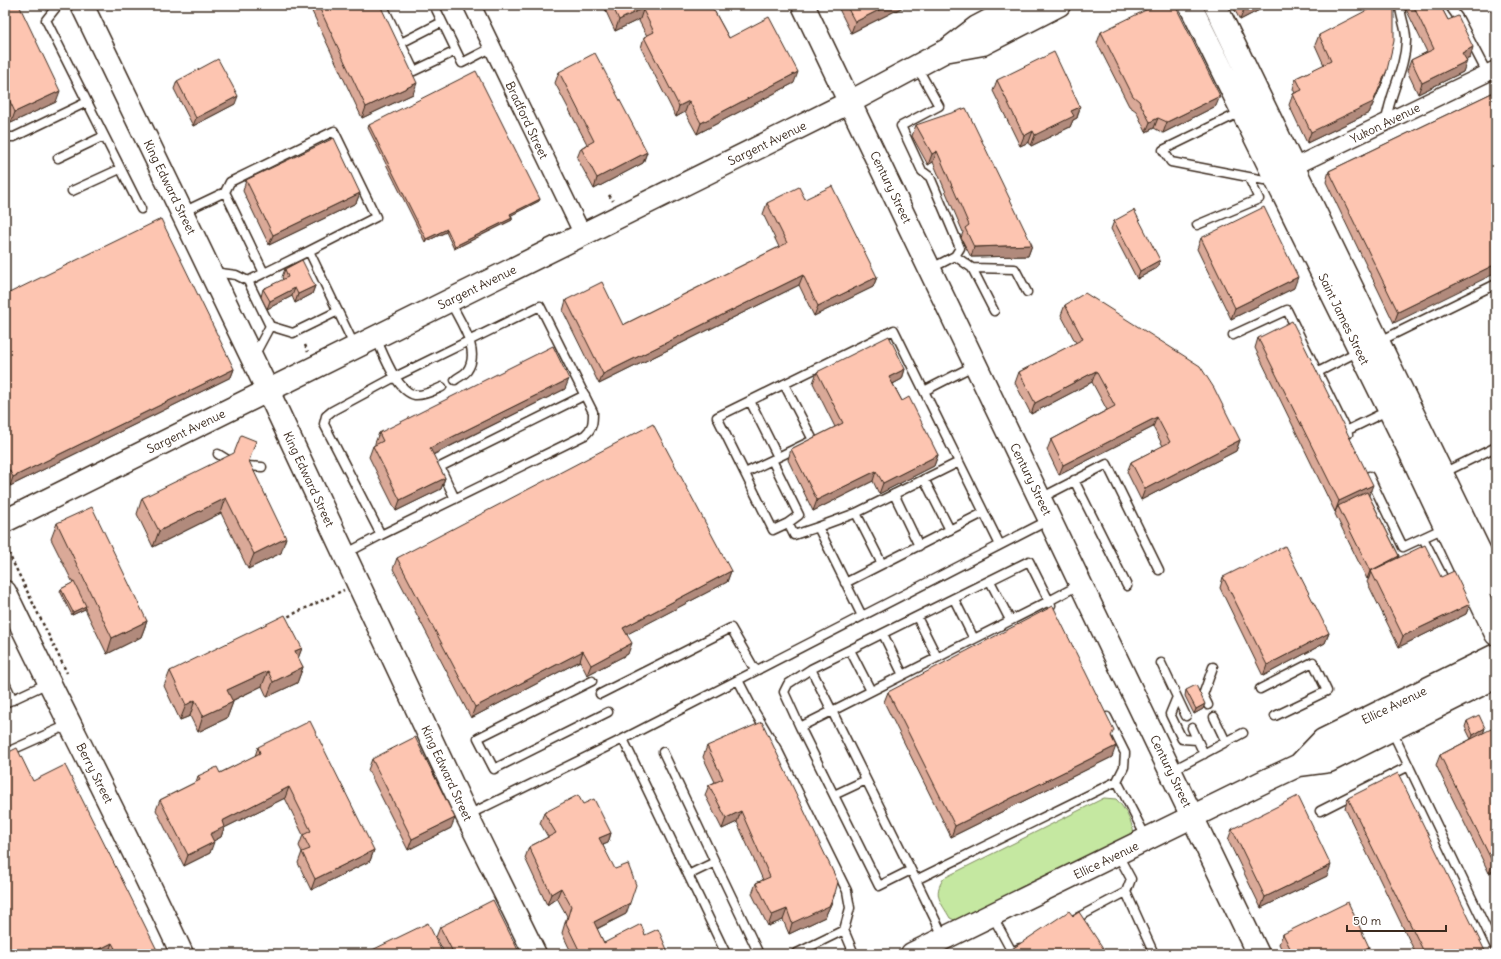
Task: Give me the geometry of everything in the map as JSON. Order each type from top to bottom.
[{"type":"main road","name":"King Edward Street","points":[[82,5],[268,391],[467,816],[536,954]]},
{"type":"main road","name":"Century Street","points":[[803,5],[1258,954]]},
{"type":"main road","name":"Sargent Avenue","points":[[8,530],[268,391],[850,102],[947,50],[977,27],[1019,5]]},
{"type":"main road","name":"Sargent Avenue","points":[[947,50],[983,44],[1059,5]]},
{"type":"main road","name":"Saint James Street","points":[[1190,5],[1252,107],[1369,346],[1442,473],[1496,585]]},
{"type":"main road","name":"Saint James Street","points":[[1215,5],[1252,107]]},
{"type":"main road","name":"Saint James Street","points":[[1369,346],[1389,410],[1496,634]]},
{"type":"main road","name":"Berry Street","points":[[5,592],[58,678],[70,724],[118,819],[182,954]]},
{"type":"main road","name":"Ellice Avenue","points":[[1299,765],[1323,740],[1496,655]]},
{"type":"main road","name":"Ellice Avenue","points":[[912,954],[1299,765],[1329,761],[1392,731],[1496,677]]},
{"type":"street","name":"Bradford Street","points":[[472,5],[583,235]]},
{"type":"street","name":"Yukon Avenue","points":[[1284,171],[1492,71]]},
{"type":"lane","points":[[58,5],[46,20],[141,209]]},
{"type":"lane","points":[[434,5],[462,63],[492,47]]},
{"type":"lane","points":[[1386,122],[1387,109],[1401,71],[1407,40],[1400,5]]},
{"type":"lane","points":[[1449,5],[1492,71]]},
{"type":"lane","points":[[386,6],[414,70],[456,51]]},
{"type":"lane","points":[[401,43],[442,22]]},
{"type":"lane","points":[[916,67],[939,106],[901,126],[922,170],[930,177],[960,248],[956,256],[930,269]]},
{"type":"lane","points":[[5,136],[14,137],[87,102]]},
{"type":"lane","points":[[1252,107],[1163,150],[1171,162],[1249,178],[1264,180],[1284,171]]},
{"type":"lane","points":[[182,213],[224,192],[230,182],[334,131],[376,217],[248,281]]},
{"type":"lane","points":[[58,158],[104,136]]},
{"type":"lane","points":[[72,191],[120,169]]},
{"type":"lane","points":[[1198,225],[1259,198],[1249,178]]},
{"type":"lane","points":[[224,192],[264,273]]},
{"type":"lane","points":[[309,251],[355,348]]},
{"type":"lane","points":[[956,256],[972,268],[994,311]]},
{"type":"lane","points":[[972,268],[1015,269],[1026,292]]},
{"type":"lane","points":[[211,272],[236,275],[248,281],[270,326],[293,333],[338,311]]},
{"type":"lane","points":[[1318,372],[1496,284]]},
{"type":"lane","points":[[450,301],[469,340],[472,351],[471,361],[466,372],[455,380]]},
{"type":"lane","points":[[344,555],[381,534],[591,431],[593,412],[540,306],[395,377],[332,411],[326,416],[324,424],[381,534]]},
{"type":"lane","points":[[1233,335],[1287,310],[1353,444]]},
{"type":"lane","points":[[252,359],[270,326]]},
{"type":"lane","points":[[750,401],[800,515],[773,530],[717,417],[894,330],[1000,545]]},
{"type":"lane","points":[[376,338],[395,377],[403,389],[416,395],[431,392],[442,386]]},
{"type":"lane","points":[[924,391],[976,365]]},
{"type":"lane","points":[[745,473],[813,440],[784,384]]},
{"type":"lane","points":[[455,499],[440,468],[585,395]]},
{"type":"lane","points":[[1346,431],[1389,410]]},
{"type":"lane","points":[[1442,473],[1496,447]]},
{"type":"lane","points":[[218,454],[231,462]]},
{"type":"lane","points":[[788,523],[794,535],[818,528],[856,513],[958,462]]},
{"type":"lane","points":[[1040,499],[1107,464],[1159,570]]},
{"type":"lane","points":[[1363,465],[1403,547],[1445,528]]},
{"type":"lane","points":[[247,466],[262,467]]},
{"type":"lane","points":[[924,479],[950,530]]},
{"type":"lane","points":[[1074,480],[1127,586]]},
{"type":"lane","points":[[894,494],[919,546]]},
{"type":"lane","points":[[856,513],[882,564]]},
{"type":"lane","points":[[845,583],[983,513]]},
{"type":"lane","points":[[467,816],[623,739],[1050,520]]},
{"type":"lane","points":[[818,528],[862,616]]},
{"type":"lane","points":[[1423,538],[1443,577]]},
{"type":"lane","points":[[911,870],[879,886],[784,692],[788,684],[811,669],[1029,562],[1056,615]]},
{"type":"lane","points":[[990,581],[1010,620]]},
{"type":"lane","points":[[800,727],[1081,584]]},
{"type":"lane","points":[[954,599],[974,639]]},
{"type":"lane","points":[[917,617],[937,657]]},
{"type":"lane","points":[[600,694],[731,628],[755,670]]},
{"type":"lane","points":[[883,634],[903,674]]},
{"type":"lane","points":[[850,650],[870,691]]},
{"type":"lane","points":[[1260,689],[1313,662],[1327,691],[1275,716]]},
{"type":"lane","points":[[1161,663],[1186,716]]},
{"type":"lane","points":[[1208,705],[1203,695],[1213,667]]},
{"type":"lane","points":[[811,669],[944,938]]},
{"type":"lane","points":[[5,703],[58,678]]},
{"type":"lane","points":[[738,680],[778,751],[847,891],[850,908],[844,930],[854,954]]},
{"type":"lane","points":[[592,681],[478,738],[494,769],[608,712]]},
{"type":"lane","points":[[5,683],[13,700]]},
{"type":"lane","points":[[1177,697],[1170,714],[1182,738],[1197,740]]},
{"type":"lane","points":[[916,880],[1117,781],[1124,767],[1125,753],[1105,712]]},
{"type":"lane","points":[[1214,717],[1226,742]]},
{"type":"lane","points":[[5,753],[70,724]]},
{"type":"lane","points":[[1192,728],[1204,754]]},
{"type":"lane","points":[[1392,731],[1496,949]]},
{"type":"lane","points":[[1171,771],[1243,733]]},
{"type":"lane","points":[[623,739],[726,954]]},
{"type":"lane","points":[[663,752],[759,954]]},
{"type":"lane","points":[[1320,810],[1409,766]]},
{"type":"lane","points":[[834,795],[866,780]]},
{"type":"lane","points":[[1117,781],[1148,839]]},
{"type":"lane","points":[[1066,924],[1126,892],[1131,879],[1117,854]]},
{"type":"lane","points":[[688,875],[715,862]]},
{"type":"lane","points":[[1126,892],[1154,954]]},
{"type":"lane","points":[[992,915],[1011,953],[1026,945]]},
{"type":"lane","points":[[795,954],[844,930]]},
{"type":"path","points":[[609,195],[613,203]]},
{"type":"path","points":[[305,345],[309,353]]},
{"type":"path","points":[[8,530],[5,544],[58,678]]},
{"type":"path","points":[[283,626],[287,617],[344,590]]},
{"type":"green space","points":[[1104,798],[1116,799],[1122,806],[1131,823],[1134,833],[957,921],[950,918],[941,903],[938,894],[940,884],[944,878]]},
{"type":"building","points":[[5,5],[19,5],[60,91],[15,112],[5,91]]},
{"type":"building","points":[[318,5],[380,5],[417,83],[366,107]]},
{"type":"building","points":[[612,5],[649,5],[619,20]]},
{"type":"building","points":[[653,5],[711,5],[729,38],[769,17],[798,72],[701,123],[689,101],[679,106],[644,37],[654,32],[643,10]]},
{"type":"building","points":[[846,5],[889,5],[855,22]]},
{"type":"building","points":[[1156,5],[1175,5],[1220,96],[1167,122],[1158,118],[1150,122],[1139,101],[1133,96],[1101,32]]},
{"type":"building","points":[[1241,5],[1252,5],[1244,9]]},
{"type":"building","points":[[1377,5],[1394,5],[1394,41],[1387,70],[1373,102],[1311,132],[1293,94],[1302,90],[1296,78],[1331,61],[1319,35]]},
{"type":"building","points":[[1413,5],[1440,5],[1448,20],[1458,16],[1473,47],[1462,53],[1467,61],[1422,83],[1411,60],[1434,49]]},
{"type":"building","points":[[1054,52],[1080,107],[1071,111],[1074,116],[1035,135],[1033,131],[1024,136],[997,80]]},
{"type":"building","points":[[595,53],[647,152],[597,178],[581,148],[594,141],[559,72]]},
{"type":"building","points":[[218,59],[238,96],[196,118],[177,81]]},
{"type":"building","points":[[476,71],[540,199],[510,214],[512,218],[455,246],[447,229],[426,239],[369,125]]},
{"type":"building","points":[[1496,91],[1496,264],[1398,312],[1329,171]]},
{"type":"building","points":[[966,108],[1032,245],[974,247],[965,228],[969,225],[937,151],[932,154],[916,125]]},
{"type":"building","points":[[334,138],[360,193],[273,235],[246,180]]},
{"type":"building","points":[[832,186],[877,277],[818,306],[803,275],[603,374],[566,300],[602,282],[623,325],[787,243],[767,203],[799,187],[805,199]]},
{"type":"building","points":[[1264,207],[1298,277],[1235,308],[1201,238]]},
{"type":"building","points":[[1134,210],[1160,260],[1140,271],[1114,221]]},
{"type":"building","points":[[161,219],[234,369],[13,477],[5,462],[5,295]]},
{"type":"building","points":[[302,260],[315,286],[298,294],[295,288],[270,301],[263,289],[288,277],[285,269]]},
{"type":"building","points":[[1085,293],[1200,366],[1214,388],[1240,440],[1145,489],[1131,462],[1170,442],[1157,417],[1063,465],[1051,440],[1115,406],[1096,371],[1035,403],[1019,372],[1083,339],[1065,305]]},
{"type":"building","points":[[1292,321],[1373,485],[1339,501],[1258,338]]},
{"type":"building","points":[[889,336],[905,369],[889,377],[902,401],[909,397],[938,455],[883,483],[876,471],[817,500],[791,449],[843,423],[817,372]]},
{"type":"building","points":[[553,346],[569,379],[430,448],[445,478],[400,500],[373,446],[383,441],[379,433]]},
{"type":"building","points":[[653,424],[731,571],[623,628],[632,643],[591,665],[583,651],[475,707],[397,558]]},
{"type":"building","points":[[241,435],[256,441],[249,461],[286,538],[254,554],[226,498],[159,531],[142,498],[234,453]]},
{"type":"building","points":[[1367,492],[1399,556],[1370,571],[1338,506]]},
{"type":"building","points":[[92,507],[147,621],[112,638],[57,523]]},
{"type":"building","points":[[1425,545],[1441,577],[1454,571],[1470,604],[1403,636],[1371,571]]},
{"type":"building","points":[[1285,546],[1329,633],[1267,665],[1223,577]]},
{"type":"building","points":[[74,582],[86,606],[73,612],[61,589]]},
{"type":"building","points":[[1053,606],[1114,730],[1111,736],[1116,746],[955,826],[888,692]]},
{"type":"building","points":[[285,615],[302,648],[295,651],[303,667],[273,682],[268,671],[227,690],[233,702],[203,716],[195,700],[186,705],[170,671]]},
{"type":"building","points":[[1196,685],[1205,704],[1196,709],[1186,690]]},
{"type":"building","points":[[1479,715],[1485,728],[1473,735],[1467,721]]},
{"type":"building","points":[[310,721],[374,850],[315,879],[302,852],[310,849],[303,835],[311,831],[289,787],[222,821],[224,827],[210,834],[214,842],[188,855],[160,800],[200,780],[198,776],[217,767],[220,773],[260,753],[258,747]]},
{"type":"building","points":[[762,722],[838,882],[829,906],[792,923],[787,909],[772,915],[756,883],[770,877],[741,811],[726,818],[709,785],[723,779],[707,746]]},
{"type":"building","points":[[1493,728],[1496,733],[1496,861],[1493,863],[1440,755]]},
{"type":"building","points":[[415,737],[455,818],[412,839],[372,759]]},
{"type":"building","points":[[17,748],[33,781],[65,765],[159,954],[118,954],[112,943],[90,954],[5,954],[5,754]]},
{"type":"building","points":[[1398,773],[1486,953],[1484,954],[1425,954],[1348,798]]},
{"type":"building","points":[[578,795],[583,804],[594,799],[611,833],[599,838],[615,869],[628,864],[636,885],[630,903],[594,922],[604,943],[641,924],[645,935],[658,929],[669,954],[581,954],[566,923],[571,906],[561,888],[551,894],[529,847],[556,833],[544,813]]},
{"type":"building","points":[[1298,796],[1331,865],[1265,897],[1232,829]]},
{"type":"building","points":[[493,900],[520,954],[454,954],[440,927]]},
{"type":"building","points":[[1348,902],[1369,947],[1354,954],[1293,954],[1283,934]]},
{"type":"building","points":[[1069,911],[1073,916],[1079,912],[1107,954],[1015,954],[1012,949]]},
{"type":"building","points":[[428,923],[443,954],[364,954]]}]
